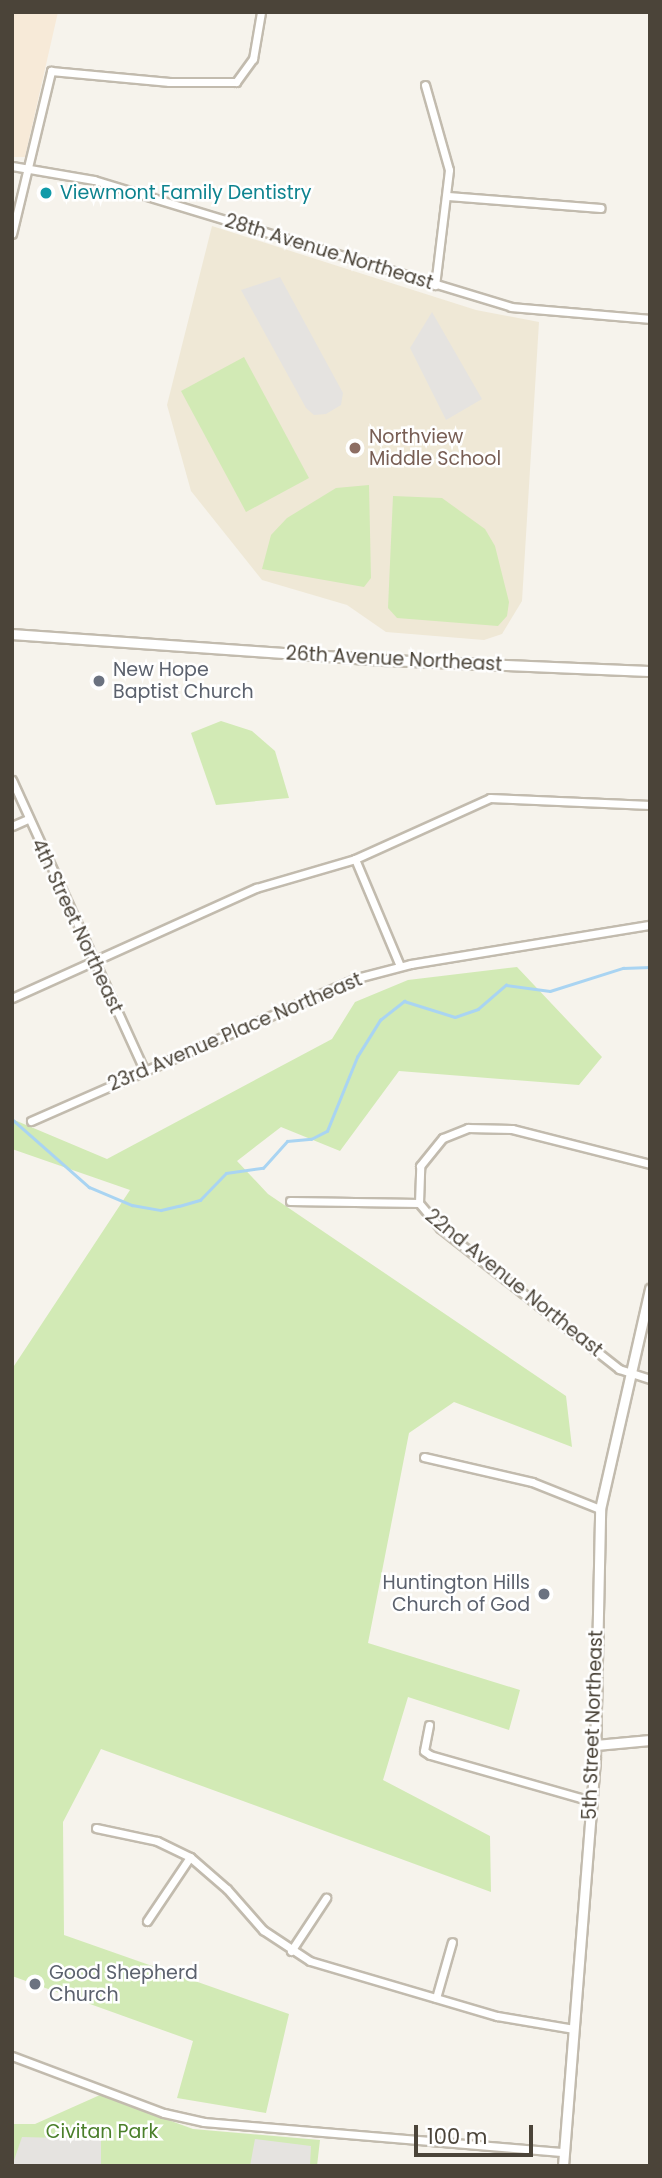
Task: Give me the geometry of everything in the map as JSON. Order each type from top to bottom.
[{"type":"street","points":[[12,234],[51,71],[218,85],[236,82],[245,75],[253,59],[261,12]]},
{"type":"street","points":[[425,85],[447,156],[448,196],[435,285]]},
{"type":"street","name":"28th Avenue Northeast","points":[[12,166],[28,166],[110,184],[435,285],[536,312],[650,319]]},
{"type":"street","points":[[448,196],[601,208]]},
{"type":"street","name":"26th Avenue Northeast","points":[[12,634],[386,660],[650,671]]},
{"type":"street","name":"4th Street Northeast","points":[[12,780],[144,1070]]},
{"type":"street","points":[[12,998],[256,888],[355,859],[490,798],[650,805]]},
{"type":"street","points":[[12,826],[29,819]]},
{"type":"street","points":[[355,859],[400,966]]},
{"type":"street","name":"23rd Avenue Place Northeast","points":[[32,1121],[322,991],[400,966],[650,925]]},
{"type":"street","points":[[419,1203],[420,1166],[443,1138],[461,1129],[512,1129],[650,1164]]},
{"type":"street","name":"22nd Avenue Northeast","points":[[290,1201],[419,1203],[440,1227],[629,1374],[650,1379]]},
{"type":"street","name":"5th Street Northeast","points":[[563,2166],[596,1745],[600,1509],[650,1289]]},
{"type":"street","points":[[424,1457],[532,1482],[600,1509]]},
{"type":"street","points":[[429,1725],[424,1751],[430,1755],[592,1801]]},
{"type":"street","points":[[596,1745],[650,1740]]},
{"type":"street","points":[[96,1828],[157,1842],[190,1857],[226,1889],[263,1930],[291,1951],[326,1967],[523,2022],[574,2029]]},
{"type":"street","points":[[147,1921],[190,1857]]},
{"type":"street","points":[[291,1951],[326,1898]]},
{"type":"street","points":[[436,1998],[453,1942]]},
{"type":"street","points":[[12,2056],[164,2113],[204,2122],[564,2152]]},
{"type":"shaded area","points":[[12,12],[58,12],[25,157],[12,157]]},
{"type":"shaded area","name":"Northview Middle School","points":[[212,226],[476,310],[539,322],[522,601],[502,634],[484,640],[386,632],[347,605],[262,580],[191,491],[167,405]]},
{"type":"shaded area","points":[[280,277],[343,393],[341,405],[326,414],[314,415],[306,408],[241,290]]},
{"type":"shaded area","points":[[432,312],[482,399],[446,420],[410,348]]},
{"type":"shaded area","points":[[22,2137],[101,2139],[101,2166],[12,2166]]},
{"type":"shaded area","points":[[255,2139],[311,2146],[310,2166],[250,2166]]},
{"type":"green space","points":[[244,357],[309,478],[246,512],[181,391]]},
{"type":"green space","points":[[369,485],[371,578],[364,587],[262,569],[271,535],[287,518],[336,488]]},
{"type":"green space","points":[[393,496],[442,498],[485,529],[495,546],[509,602],[507,616],[498,626],[397,618],[388,608]]},
{"type":"green space","points":[[221,721],[252,731],[275,751],[289,798],[216,805],[191,733]]},
{"type":"green space","points":[[517,967],[602,1057],[579,1085],[399,1071],[340,1151],[281,1127],[237,1161],[268,1194],[566,1396],[572,1447],[454,1402],[409,1433],[368,1643],[520,1690],[509,1730],[408,1697],[383,1780],[490,1836],[491,1892],[101,1749],[63,1822],[64,1935],[289,2014],[266,2113],[177,2098],[193,2041],[12,1976],[12,1369],[130,1190],[12,1149],[12,1119],[107,1159],[332,1039],[355,1002],[408,980]]},
{"type":"green space","name":"Civitan Park","points":[[100,2095],[193,2129],[320,2140],[317,2166],[12,2166],[12,2124],[35,2124]]},
{"type":"waterway","points":[[12,1119],[89,1187],[132,1205],[161,1210],[179,1206],[200,1200],[226,1173],[263,1168],[287,1141],[311,1139],[327,1131],[357,1057],[380,1020],[404,1001],[455,1017],[478,1009],[506,985],[550,991],[623,968],[650,967]]},
{"type":"place","name":"Viewmont Family Dentistry","points":[[46,193]]},
{"type":"place","name":"Northview Middle School","points":[[355,448]]},
{"type":"place","name":"New Hope Baptist Church","points":[[99,681]]},
{"type":"place","name":"Huntington Hills Church of God","points":[[544,1594]]},
{"type":"place","name":"Good Shepherd Church","points":[[35,1984]]}]
